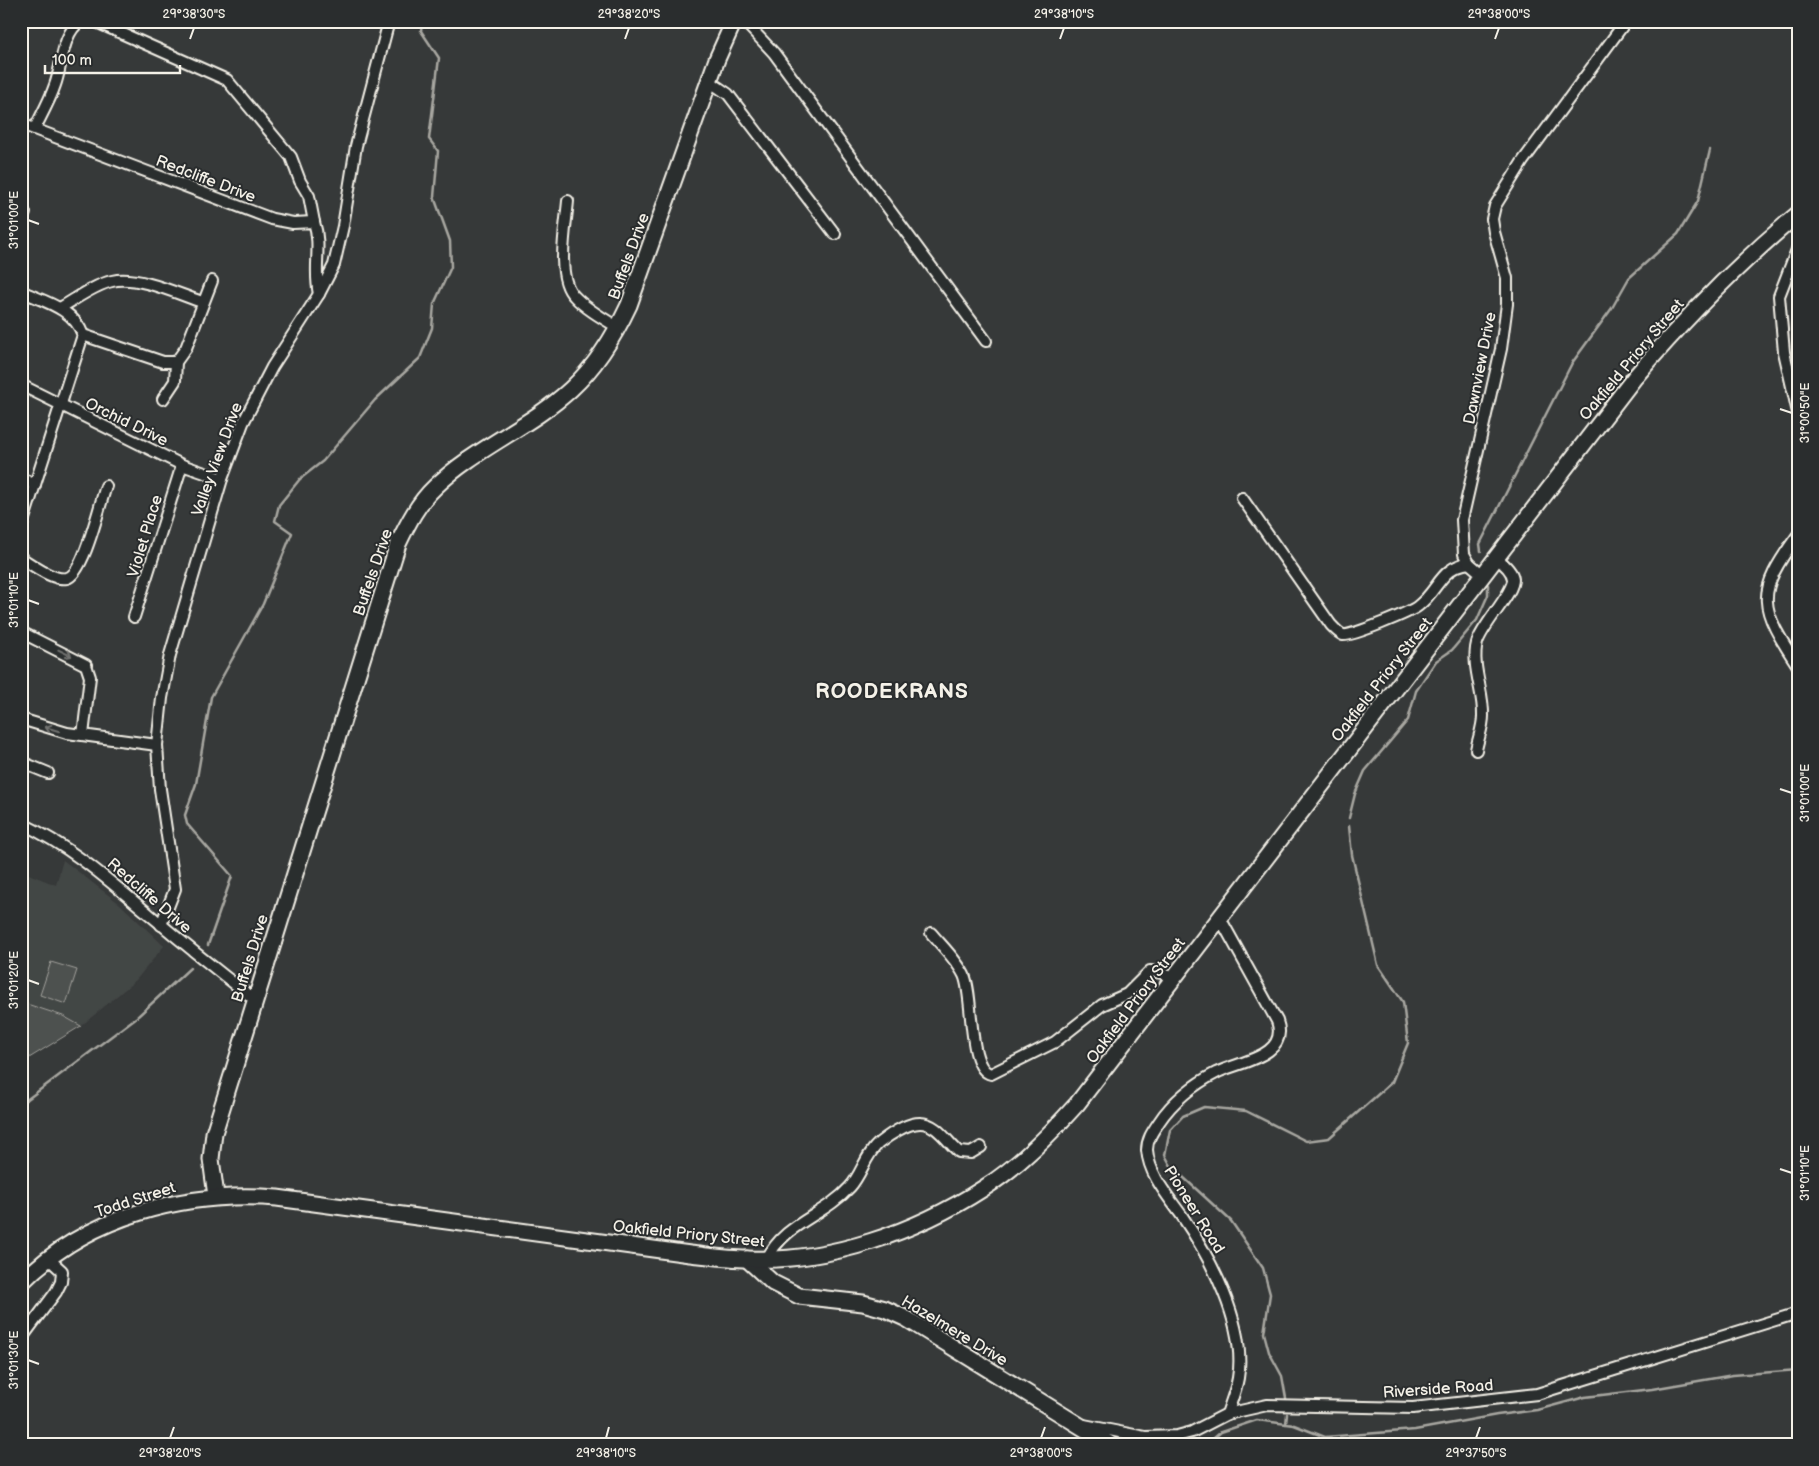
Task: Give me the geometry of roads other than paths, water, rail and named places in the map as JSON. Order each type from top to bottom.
[{"type":"street","points":[[35,128],[54,88],[69,37],[74,26],[80,21]]},
{"type":"street","points":[[94,21],[213,72],[232,84],[291,157],[300,181],[309,196],[319,241],[316,280],[319,294]]},
{"type":"street","name":"Valley View Drive","points":[[161,925],[175,889],[160,789],[157,745],[162,698],[170,655],[222,479],[254,399],[319,294],[334,265],[356,146],[389,21]]},
{"type":"street","name":"Buffels Drive","points":[[216,1196],[211,1147],[254,999],[398,544],[410,519],[422,501],[448,476],[569,390],[602,355],[619,328],[650,248],[709,81],[734,21]]},
{"type":"street","points":[[744,21],[774,53],[986,341]]},
{"type":"street","name":"Dawnview Drive","points":[[1469,563],[1464,554],[1462,520],[1501,349],[1507,304],[1507,278],[1492,219],[1495,206],[1523,162],[1626,21]]},
{"type":"street","points":[[709,81],[728,94],[835,234]]},
{"type":"street","name":"Redcliffe Drive","points":[[21,124],[272,219],[314,222]]},
{"type":"street","points":[[568,201],[564,266],[568,288],[574,296],[589,308],[619,328]]},
{"type":"street","name":"Oakfield Priory Street","points":[[216,1196],[278,1198],[690,1254],[748,1260],[831,1251],[870,1241],[945,1211],[985,1188],[1022,1160],[1077,1104],[1635,377],[1677,328],[1747,258],[1798,214]]},
{"type":"street","points":[[1798,247],[1779,296],[1784,352],[1798,412]]},
{"type":"street","points":[[60,308],[99,285],[124,279],[136,280],[202,302]]},
{"type":"street","points":[[163,399],[175,381],[176,362],[186,348],[212,280]]},
{"type":"street","points":[[21,291],[60,308],[74,319],[83,335],[163,362],[176,362]]},
{"type":"street","points":[[21,528],[83,335]]},
{"type":"street","name":"Orchid Drive","points":[[21,385],[182,465],[222,479]]},
{"type":"street","name":"Violet Place","points":[[134,617],[182,465]]},
{"type":"street","points":[[21,478],[35,485]]},
{"type":"street","points":[[21,558],[58,577],[67,578],[75,573],[82,561],[106,486]]},
{"type":"street","points":[[1242,498],[1331,625],[1343,635],[1362,631],[1418,606],[1452,567],[1469,563],[1483,575]]},
{"type":"street","points":[[1798,535],[1774,568],[1766,591],[1765,602],[1772,625],[1798,666]]},
{"type":"street","points":[[1476,750],[1483,716],[1476,659],[1477,645],[1486,624],[1511,588],[1513,580],[1508,568],[1496,558]]},
{"type":"street","points":[[21,632],[86,664],[90,677],[83,735]]},
{"type":"street","points":[[21,719],[56,731],[157,745]]},
{"type":"street","points":[[21,762],[48,773]]},
{"type":"street","name":"Redcliffe Drive","points":[[21,823],[62,845],[92,865],[161,925],[254,999]]},
{"type":"street","name":"Pioneer Road","points":[[1220,918],[1277,1021],[1280,1030],[1279,1037],[1270,1049],[1259,1057],[1216,1073],[1178,1100],[1162,1116],[1151,1134],[1147,1149],[1156,1179],[1204,1248],[1219,1277],[1237,1340],[1239,1363],[1238,1377],[1226,1414]]},
{"type":"street","points":[[931,932],[964,975],[971,1003],[974,1043],[978,1062],[981,1069],[991,1074],[1055,1042],[1102,1005],[1127,994],[1150,971],[1162,973],[1173,979]]},
{"type":"street","points":[[767,1259],[776,1243],[788,1231],[817,1214],[850,1188],[871,1151],[882,1141],[901,1129],[911,1125],[927,1124],[935,1128],[959,1152],[971,1153],[980,1147]]},
{"type":"street","name":"Todd Street","points":[[21,1282],[48,1260],[94,1231],[125,1218],[184,1201],[216,1196]]},
{"type":"street","points":[[21,1338],[61,1282],[62,1271],[48,1260]]},
{"type":"street","name":"Hazelmere Drive","points":[[748,1260],[773,1282],[799,1296],[863,1303],[885,1309],[907,1319],[1111,1445]]},
{"type":"street","name":"Riverside Road","points":[[1076,1424],[1160,1438],[1192,1432],[1226,1414],[1267,1405],[1412,1408],[1537,1394],[1798,1313]]},
{"type":"waterway","points":[[208,945],[232,876],[187,824],[185,815],[196,784],[211,697],[263,604],[292,533],[275,521],[279,505],[300,479],[323,461],[375,400],[420,358],[432,328],[434,304],[451,267],[450,241],[434,197],[438,151],[429,139],[439,58],[421,31],[422,21]]},
{"type":"waterway","points":[[1481,551],[1480,544],[1572,363],[1612,308],[1629,278],[1678,234],[1698,201],[1710,150]]},
{"type":"waterway","points":[[1349,818],[1355,794],[1365,771],[1408,720],[1416,691],[1436,661],[1452,650],[1477,620],[1488,595],[1488,585]]},
{"type":"waterway","points":[[1286,1398],[1282,1376],[1269,1352],[1264,1333],[1270,1294],[1263,1268],[1231,1221],[1171,1166],[1165,1155],[1170,1130],[1183,1116],[1204,1107],[1246,1111],[1306,1141],[1329,1138],[1392,1082],[1408,1043],[1403,1002],[1378,965],[1352,855],[1349,826]]},
{"type":"waterway","points":[[21,1104],[137,1017],[190,968]]},
{"type":"waterway","points":[[1206,1445],[1221,1432],[1257,1420],[1294,1425],[1325,1437],[1415,1430],[1497,1415],[1537,1410],[1585,1397],[1652,1389],[1733,1375],[1798,1370]]},
{"type":"waterway","points":[[1286,1424],[1287,1414]]},
{"type":"district","name":"ROODEKRANS","points":[[892,691]]}]
